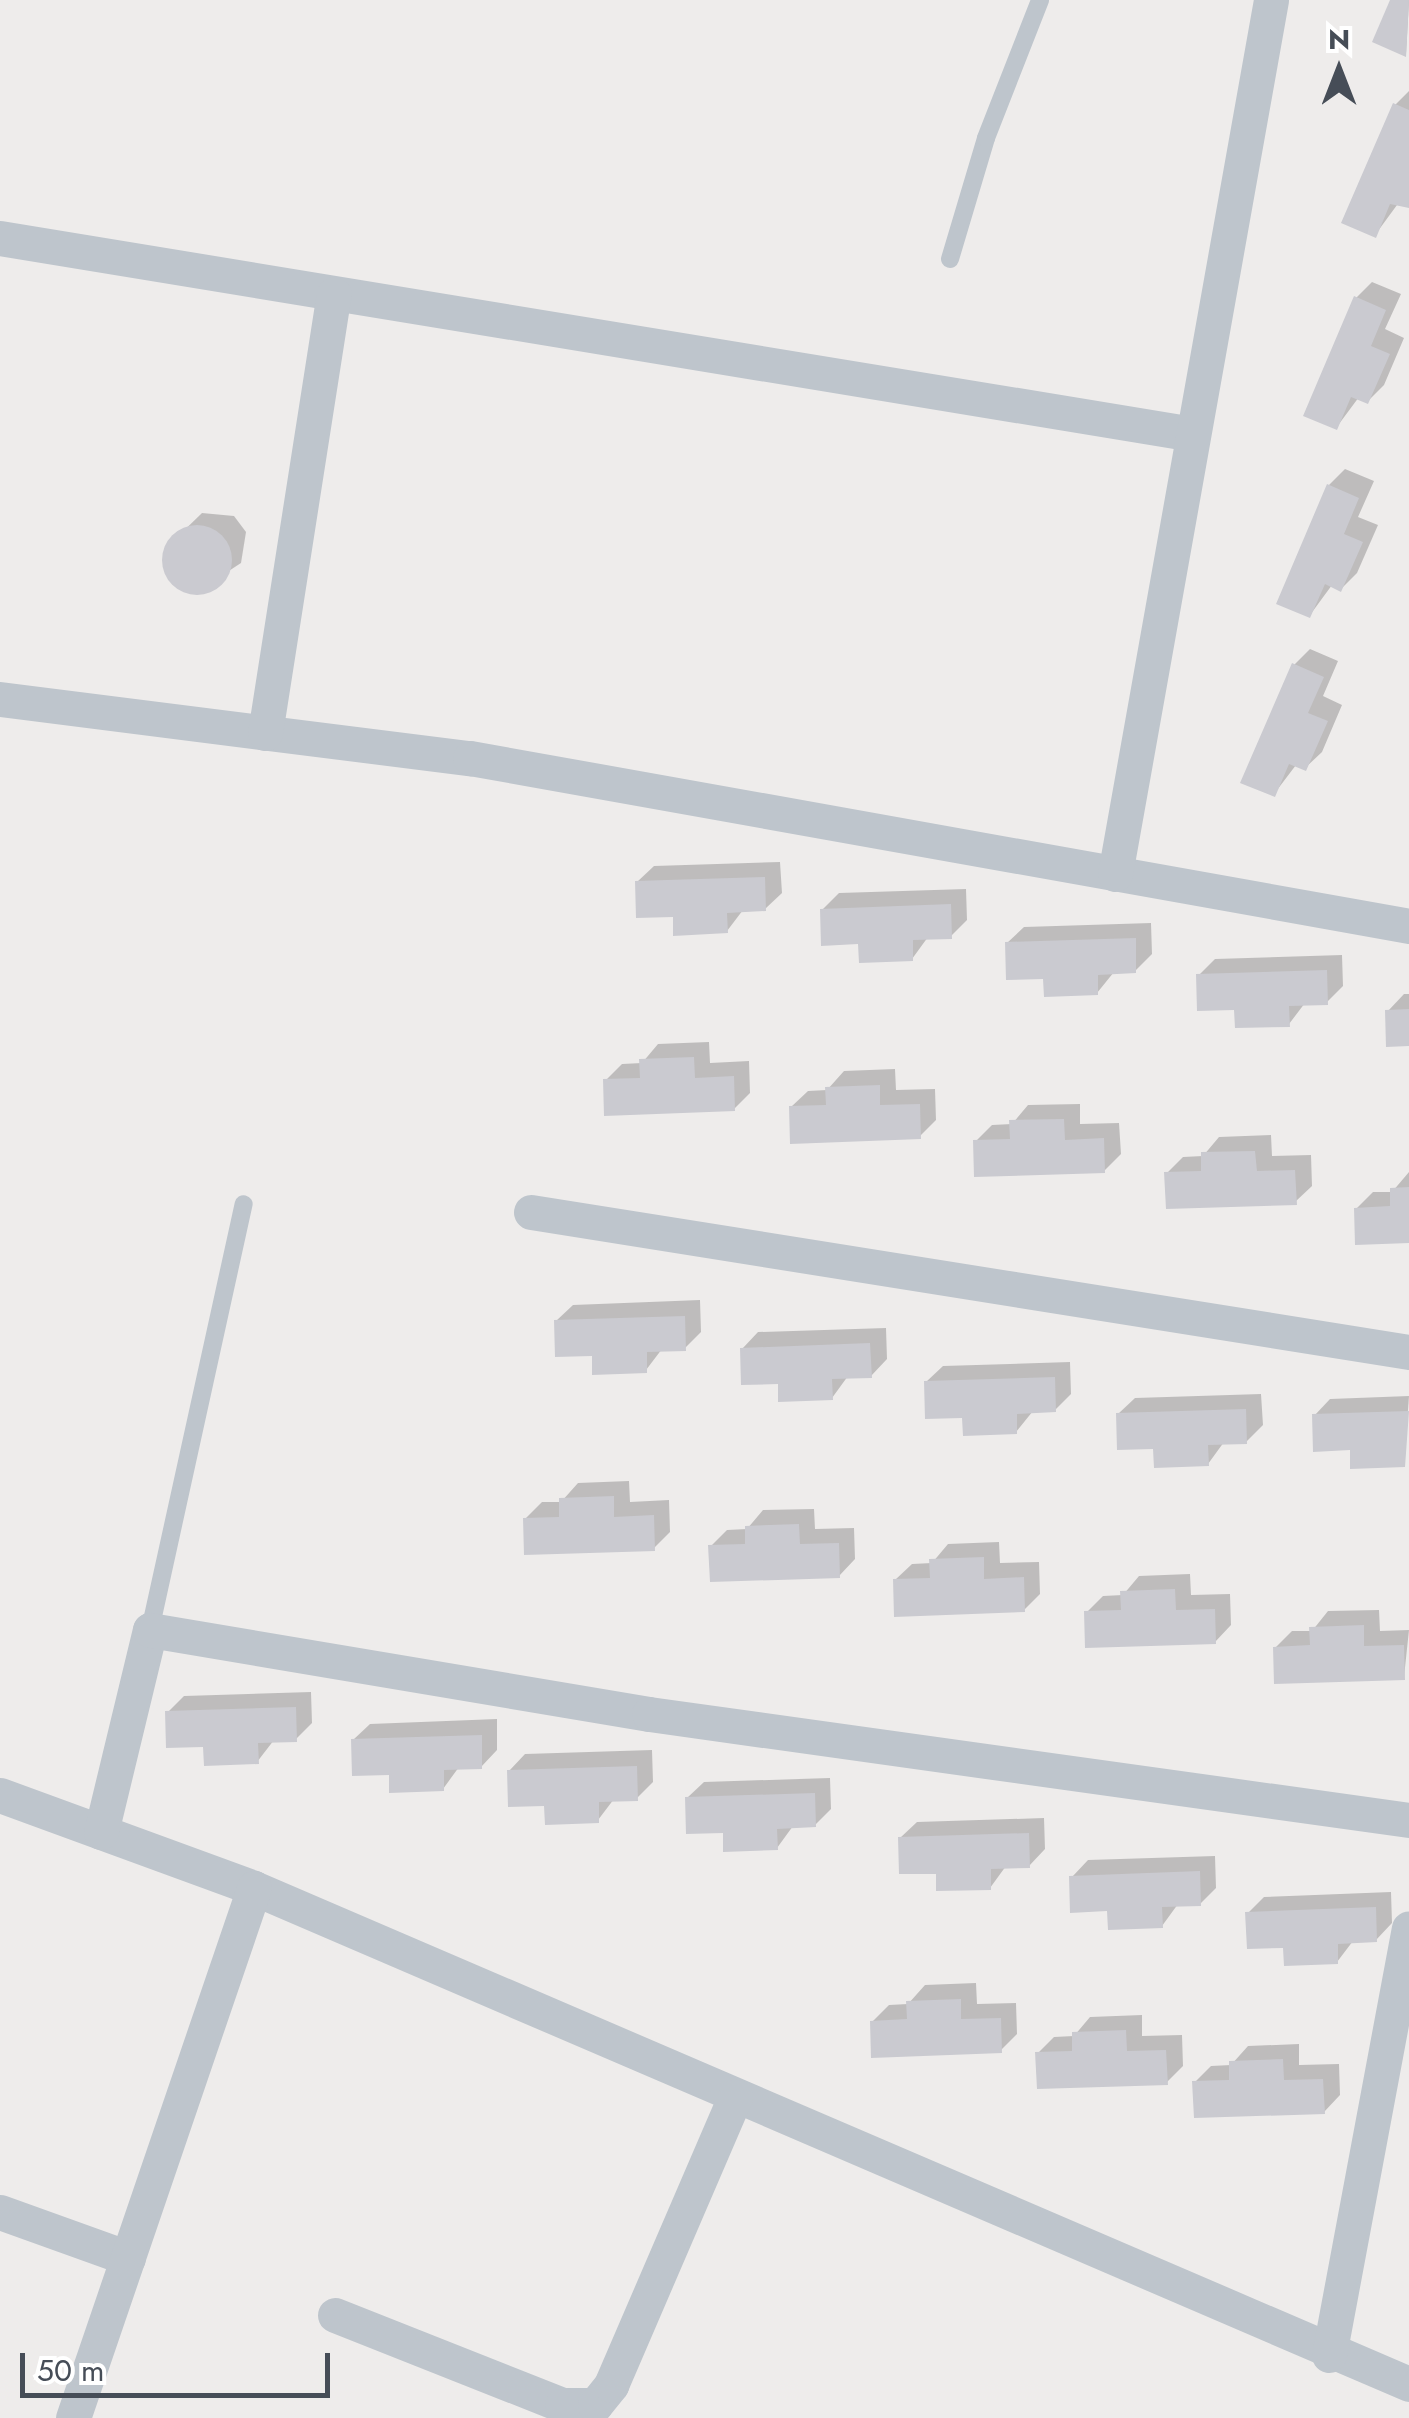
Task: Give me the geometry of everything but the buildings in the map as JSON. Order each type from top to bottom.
[{"type":"street","points":[[1115,874],[1271,0]]},
{"type":"street","points":[[0,238],[1193,434]]},
{"type":"street","points":[[266,733],[334,294]]},
{"type":"street","points":[[0,699],[470,758],[1409,926]]},
{"type":"street","points":[[531,1212],[1409,1352]]},
{"type":"street","points":[[101,1832],[150,1630],[648,1714],[1409,1820]]},
{"type":"street","points":[[0,1796],[254,1888],[1329,2355],[1409,2384]]},
{"type":"street","points":[[73,2418],[254,1888]]},
{"type":"street","points":[[1329,2355],[1409,1928]]},
{"type":"street","points":[[334,2315],[562,2405],[601,2411],[734,2097]]},
{"type":"street","points":[[0,2212],[128,2258]]},
{"type":"lane","points":[[950,259],[979,157],[1040,0]]},
{"type":"lane","points":[[150,1630],[244,1204]]}]
